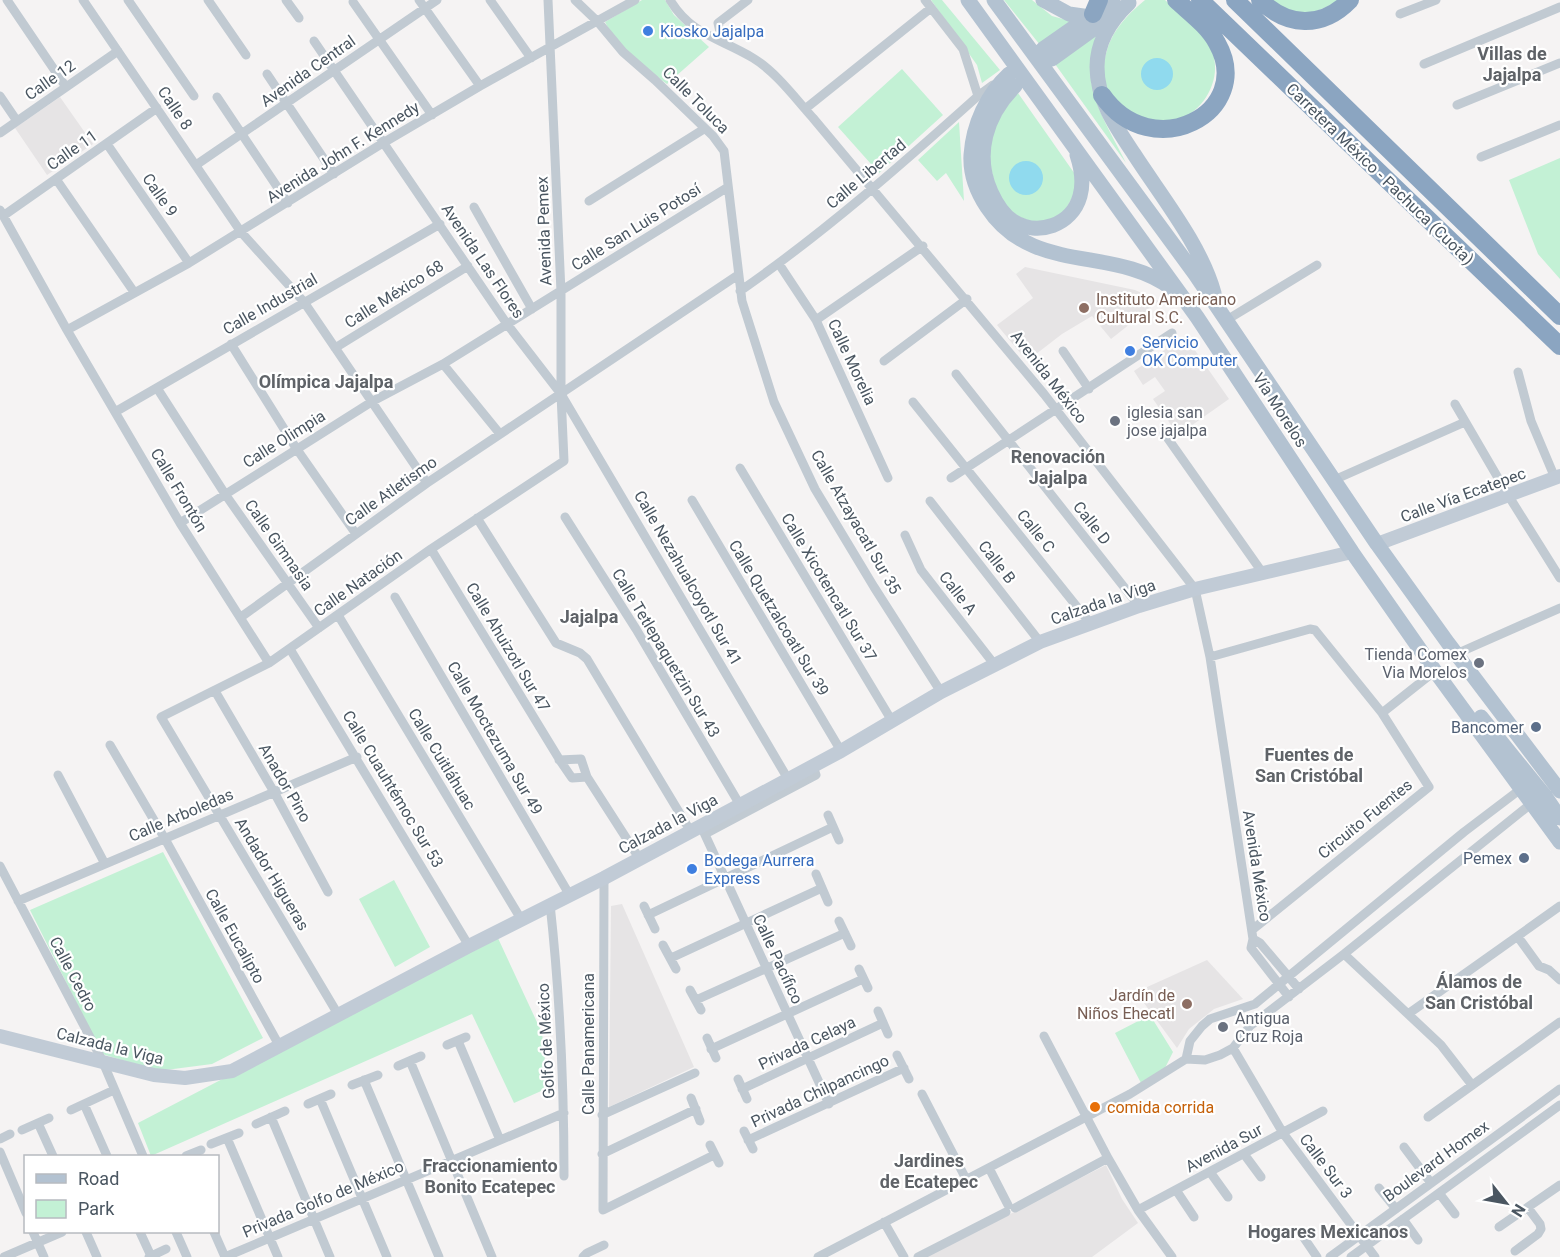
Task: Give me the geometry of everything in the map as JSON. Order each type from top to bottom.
[{"type":"highway","points":[[1102,95],[1112,108],[1125,118],[1141,126],[1159,130],[1177,128],[1191,123],[1204,115],[1215,103],[1224,79],[1221,50],[1212,35],[1176,0]]},
{"type":"highway","name":"Carretera México - Pachuca (Cuota)","points":[[1200,0],[1560,346]]},
{"type":"highway","name":"Carretera México - Pachuca (Cuota)","points":[[1235,0],[1560,316]]},
{"type":"highway","points":[[1260,0],[1276,14],[1293,20],[1311,21],[1329,16],[1350,0]]},
{"type":"main road","name":"Vía Morelos","points":[[968,0],[1182,297],[1352,552],[1435,671],[1560,842]]},
{"type":"main road","name":"Vía Morelos","points":[[994,0],[1195,273],[1225,321],[1377,544],[1456,654],[1559,787]]},
{"type":"main road","points":[[1043,0],[1069,14],[1094,11]]},
{"type":"main road","points":[[1113,0],[1094,11],[1048,54],[1131,1]]},
{"type":"main road","points":[[1131,1],[1114,19],[1100,46],[1097,75],[1102,95],[1110,117],[1198,254],[1212,285],[1217,308]]},
{"type":"main road","points":[[1010,78],[986,131],[983,150],[984,169],[989,188],[998,206],[1007,217],[1019,224],[1039,228],[1059,223],[1071,212],[1078,202],[1082,183],[1078,158],[1071,141]]},
{"type":"main road","points":[[1010,78],[994,90],[983,110],[971,149],[975,181],[993,216],[1012,233],[1042,250],[1056,255],[1146,273],[1182,297]]},
{"type":"main road","name":"Calle Vía Ecatepec","points":[[1377,544],[1557,477]]},
{"type":"main road","name":"Calzada la Viga","points":[[0,1036],[154,1075],[185,1078],[232,1071],[639,858],[699,831],[740,805],[841,751],[941,692],[1040,642],[1139,606],[1195,589],[1352,552]]},
{"type":"main road","points":[[1400,618],[1424,637],[1466,699],[1545,796],[1560,818]]},
{"type":"street","points":[[7,0],[66,87]]},
{"type":"street","name":"Calle 8","points":[[83,0],[241,232],[304,302],[427,483]]},
{"type":"street","points":[[128,0],[194,96]]},
{"type":"street","points":[[208,0],[246,54]]},
{"type":"street","points":[[286,0],[298,18]]},
{"type":"street","points":[[419,0],[480,86]]},
{"type":"street","name":"Avenida Central","points":[[195,165],[437,0]]},
{"type":"street","points":[[490,0],[531,58]]},
{"type":"street","name":"Avenida Pemex","points":[[548,0],[561,292],[561,394],[564,460]]},
{"type":"street","name":"Calle Toluca","points":[[575,0],[598,22],[622,52],[654,79],[724,151],[740,291]]},
{"type":"street","name":"Avenida John F. Kennedy","points":[[67,330],[189,263],[480,86],[635,0]]},
{"type":"street","name":"Avenida México","points":[[670,0],[678,14],[695,29],[755,59],[775,76],[805,109],[967,299],[1057,410],[1195,589],[1210,657],[1253,934],[1251,948],[1289,997]]},
{"type":"street","points":[[722,41],[718,22],[748,0]]},
{"type":"street","points":[[1400,14],[1436,0]]},
{"type":"street","points":[[353,2],[432,115]]},
{"type":"street","points":[[805,109],[928,4],[963,49],[978,96]]},
{"type":"street","points":[[1424,64],[1560,7]]},
{"type":"street","name":"Avenida Las Flores","points":[[314,41],[441,224],[507,324],[561,394]]},
{"type":"street","name":"Calle 12","points":[[0,133],[118,51]]},
{"type":"street","points":[[1457,105],[1560,63]]},
{"type":"street","points":[[267,74],[334,174]]},
{"type":"street","name":"Calle Libertad","points":[[740,291],[779,264],[874,189],[978,96],[1010,78]]},
{"type":"street","points":[[0,96],[17,121]]},
{"type":"street","points":[[218,97],[288,203]]},
{"type":"street","name":"Calle 11","points":[[2,213],[56,179],[157,108]]},
{"type":"street","points":[[1481,157],[1560,125]]},
{"type":"street","points":[[590,201],[704,129]]},
{"type":"street","name":"Calle 9","points":[[107,144],[189,263]]},
{"type":"street","points":[[56,179],[134,292]]},
{"type":"street","name":"Calle San Luis Potosí","points":[[561,292],[728,187]]},
{"type":"street","points":[[474,207],[532,309]]},
{"type":"street","name":"Calle Frontón","points":[[2,213],[67,330],[180,523],[269,663]]},
{"type":"street","name":"Calle Industrial","points":[[115,412],[441,224]]},
{"type":"street","points":[[816,320],[923,246]]},
{"type":"street","name":"Calle Morelia","points":[[779,264],[816,320],[888,478]]},
{"type":"street","points":[[1225,321],[1317,265]]},
{"type":"street","name":"Calle México 68","points":[[335,348],[468,266]]},
{"type":"street","points":[[561,394],[738,275]]},
{"type":"street","name":"Calle Atzayacatl Sur 35","points":[[740,291],[741,301],[774,402],[815,489],[941,692]]},
{"type":"street","name":"Calle Olimpia","points":[[180,523],[373,401],[443,364],[561,292]]},
{"type":"street","points":[[884,361],[967,299]]},
{"type":"street","points":[[951,478],[1172,333]]},
{"type":"street","points":[[231,344],[296,448],[356,534]]},
{"type":"street","points":[[1063,351],[1089,389]]},
{"type":"street","points":[[443,364],[500,434]]},
{"type":"street","points":[[1518,372],[1531,421],[1557,477]]},
{"type":"street","name":"Calle D","points":[[956,374],[1139,606]]},
{"type":"street","name":"Calle Gimnasia","points":[[157,388],[225,494],[319,628]]},
{"type":"street","name":"Calle Atletismo","points":[[241,617],[427,483],[561,394]]},
{"type":"street","name":"Calle Nezahualcoyotl Sur 41","points":[[561,394],[788,778]]},
{"type":"street","name":"Calle C","points":[[914,402],[1090,623]]},
{"type":"street","points":[[1455,404],[1560,578]]},
{"type":"street","points":[[1335,480],[1465,422]]},
{"type":"street","points":[[1164,433],[1262,572]]},
{"type":"street","name":"Calle Natación","points":[[161,717],[269,663],[431,549],[564,460]]},
{"type":"street","name":"Calle Xicotencatl Sur 37","points":[[740,468],[892,722]]},
{"type":"street","name":"Calle Quetzalcoatl Sur 39","points":[[692,500],[841,751]]},
{"type":"street","name":"Calle B","points":[[930,501],[1040,642]]},
{"type":"street","name":"Calle Tetlepaquetzin Sur 43","points":[[565,517],[636,629],[740,805]]},
{"type":"street","name":"Calle Pacífico","points":[[477,518],[556,643],[580,652],[587,660],[699,831],[746,923],[829,1104]]},
{"type":"street","name":"Calle A","points":[[905,535],[921,570],[994,664]]},
{"type":"street","name":"Calle Ahuizotl Sur 47","points":[[431,549],[559,760],[572,778],[587,777]]},
{"type":"street","name":"Calle Moctezuma Sur 49","points":[[395,597],[569,894]]},
{"type":"street","points":[[1456,654],[1560,608]]},
{"type":"street","name":"Calle Cuitláhuac","points":[[338,615],[521,919]]},
{"type":"street","points":[[1210,657],[1310,629],[1315,630],[1382,713],[1435,671]]},
{"type":"street","name":"Calle Cuauhtémoc Sur 53","points":[[290,649],[469,946]]},
{"type":"street","name":"Anador Pino","points":[[214,691],[274,792],[328,892]]},
{"type":"street","name":"Circuito Fuentes","points":[[1253,934],[1429,787],[1382,713]]},
{"type":"street","name":"Andador Higueras","points":[[161,717],[339,1016]]},
{"type":"street","name":"Calle Eucalipto","points":[[110,745],[165,839],[280,1047]]},
{"type":"street","name":"Calle Arboledas","points":[[18,901],[357,757]]},
{"type":"street","points":[[559,760],[581,759],[587,777],[639,858]]},
{"type":"street","points":[[699,831],[816,775],[813,766]]},
{"type":"street","points":[[58,775],[105,864]]},
{"type":"street","points":[[1186,1059],[1190,1041],[1210,1019],[1255,1004],[1464,832],[1522,788]]},
{"type":"street","points":[[818,1257],[1086,1117],[1151,1082],[1186,1059],[1205,1060],[1233,1048],[1250,1026],[1401,909],[1532,803]]},
{"type":"street","points":[[828,815],[839,840]]},
{"type":"street","points":[[655,929],[646,911],[725,879],[833,827]]},
{"type":"street","name":"Calle Cedro","points":[[0,866],[102,1060],[143,1155]]},
{"type":"street","points":[[816,874],[828,902]]},
{"type":"street","name":"Calle Panamericana","points":[[604,878],[603,1210],[717,1159],[710,1145]]},
{"type":"street","points":[[671,958],[822,888]]},
{"type":"street","points":[[1390,895],[1401,909]]},
{"type":"street","name":"Golfo de México","points":[[550,904],[558,974],[564,1113],[564,1176]]},
{"type":"street","points":[[1408,1014],[1560,906]]},
{"type":"street","points":[[839,921],[851,946]]},
{"type":"street","points":[[696,1000],[844,933]]},
{"type":"street","name":"Avenida México","points":[[1253,934],[1299,989]]},
{"type":"street","points":[[1518,936],[1539,966],[1549,970],[1560,980]]},
{"type":"street","points":[[663,945],[676,969]]},
{"type":"street","points":[[1344,954],[1441,1045],[1472,1085]]},
{"type":"street","points":[[707,1038],[713,1054],[787,1014],[866,984],[859,969]]},
{"type":"street","points":[[690,990],[701,1010]]},
{"type":"street","points":[[1239,1010],[1250,1026]]},
{"type":"street","points":[[878,1011],[888,1034]]},
{"type":"street","points":[[1428,1117],[1560,1022]]},
{"type":"street","name":"Privada Celaya","points":[[742,1089],[883,1023]]},
{"type":"street","points":[[1044,1036],[1107,1158],[1138,1210],[1172,1257]]},
{"type":"street","points":[[447,1046],[462,1039],[500,1140]]},
{"type":"street","points":[[1233,1048],[1283,1133]]},
{"type":"street","name":"Privada Chilpancingo","points":[[897,1055],[909,1079]]},
{"type":"street","points":[[398,1065],[421,1056]]},
{"type":"street","points":[[410,1061],[492,1257]]},
{"type":"street","name":"Privada Chilpancingo","points":[[748,1140],[904,1068]]},
{"type":"street","points":[[602,1115],[695,1073]]},
{"type":"street","points":[[352,1085],[378,1075]]},
{"type":"street","points":[[738,1079],[747,1099]]},
{"type":"street","points":[[364,1080],[439,1257]]},
{"type":"street","points":[[71,1110],[114,1089]]},
{"type":"street","name":"Boulevard Homex","points":[[1330,1257],[1560,1089]]},
{"type":"street","points":[[308,1104],[331,1094]]},
{"type":"street","points":[[922,1094],[966,1179]]},
{"type":"street","points":[[691,1098],[700,1121]]},
{"type":"street","points":[[320,1099],[387,1257]]},
{"type":"street","points":[[84,1104],[107,1155]]},
{"type":"street","name":"Boulevard Homex","points":[[1351,1257],[1560,1105]]},
{"type":"street","points":[[602,1154],[696,1109]]},
{"type":"street","name":"Avenida Sur","points":[[1138,1210],[1323,1111]]},
{"type":"street","points":[[256,1124],[285,1112]]},
{"type":"street","name":"Privada Golfo de México","points":[[225,1257],[564,1113]]},
{"type":"street","points":[[271,1117],[330,1257]]},
{"type":"street","points":[[22,1130],[49,1118]]},
{"type":"street","points":[[38,1123],[53,1155]]},
{"type":"street","points":[[211,1144],[239,1133]]},
{"type":"street","name":"Calle Sur 3","points":[[1283,1133],[1375,1257]]},
{"type":"street","points":[[0,1139],[10,1134]]},
{"type":"street","points":[[227,1138],[278,1257]]},
{"type":"street","points":[[1494,1138],[1501,1148]]},
{"type":"street","points":[[1404,1147],[1431,1183]]},
{"type":"street","points":[[188,1155],[201,1150]]},
{"type":"street","points":[[0,1152],[24,1208]]},
{"type":"street","points":[[1244,1154],[1261,1177]]},
{"type":"street","points":[[918,1257],[1107,1158]]},
{"type":"street","points":[[989,1168],[1009,1208]]},
{"type":"street","points":[[1210,1172],[1228,1197]]},
{"type":"street","points":[[1499,1227],[1560,1185]]},
{"type":"street","points":[[1379,1188],[1396,1209]]},
{"type":"street","points":[[1176,1190],[1194,1217]]},
{"type":"street","points":[[1439,1193],[1455,1214]]},
{"type":"street","points":[[1515,1251],[1538,1234],[1541,1229],[1528,1208]]},
{"type":"street","points":[[1403,1219],[1418,1239]]},
{"type":"street","points":[[884,1222],[904,1257]]},
{"type":"street","points":[[34,1233],[44,1257]]},
{"type":"street","points":[[4,1257],[60,1233]]},
{"type":"street","points":[[86,1233],[97,1257]]},
{"type":"street","points":[[140,1233],[150,1257],[166,1249]]},
{"type":"street","points":[[176,1233],[187,1257]]},
{"type":"street","points":[[214,1233],[225,1257]]},
{"type":"street","points":[[1304,1238],[1317,1257]]},
{"type":"street","points":[[583,1257],[587,1252],[604,1245]]},
{"type":"shaded area","points":[[60,97],[93,144],[47,175],[15,128]]},
{"type":"shaded area","name":"Instituto Americano Cultural S.C.","points":[[1025,267],[1135,290],[1159,301],[1111,339],[1092,316],[1062,334],[1027,361],[997,325],[1033,298],[1016,274]]},
{"type":"shaded area","points":[[1185,336],[1229,399],[1178,435],[1153,399],[1165,391],[1155,377],[1143,385],[1134,371]]},
{"type":"shaded area","points":[[622,904],[694,1067],[609,1107],[611,906]]},
{"type":"shaded area","name":"Jardín de Niños Ehecatl","points":[[1207,960],[1243,999],[1214,1009],[1189,1029],[1177,1048],[1136,992]]},
{"type":"shaded area","points":[[1106,1165],[1122,1199],[1138,1223],[1092,1257],[926,1257]]},
{"type":"green space","points":[[642,0],[665,0],[674,15],[709,47],[667,84],[624,49],[605,22]]},
{"type":"green space","points":[[931,0],[942,0],[1000,70],[982,83],[977,65]]},
{"type":"green space","points":[[1004,0],[1032,0],[1052,16],[1074,22],[1040,45]]},
{"type":"green space","points":[[1145,0],[1165,0],[1201,34],[1214,58],[1215,69],[1209,92],[1195,110],[1174,121],[1137,119],[1104,86],[1105,59],[1112,37],[1126,18]]},
{"type":"green space","points":[[1271,0],[1339,0],[1321,9],[1305,13],[1289,10]]},
{"type":"green space","points":[[1100,29],[1090,60],[1091,82],[1103,118],[1126,163],[1055,64]]},
{"type":"green space","points":[[902,69],[943,115],[879,173],[838,127]]},
{"type":"green space","points":[[1018,93],[1077,177],[1073,196],[1067,207],[1053,220],[1036,222],[1011,211],[1001,199],[993,174],[989,148],[992,135],[1001,116]]},
{"type":"green space","points":[[959,122],[964,201],[946,173],[937,181],[918,160]]},
{"type":"green space","points":[[1560,158],[1560,279],[1538,254],[1509,180]]},
{"type":"green space","points":[[163,852],[263,1038],[212,1064],[158,1071],[102,1054],[30,910]]},
{"type":"green space","points":[[394,880],[430,947],[395,967],[359,899]]},
{"type":"green space","points":[[497,936],[542,1033],[548,1088],[514,1103],[472,1014],[153,1155],[151,1155],[138,1123]]},
{"type":"green space","points":[[1150,1015],[1173,1052],[1163,1072],[1141,1083],[1115,1033]]},
{"type":"water","points":[[1157,58],[1168,63],[1173,74],[1168,85],[1157,90],[1146,85],[1141,74],[1146,63]]},
{"type":"water","points":[[1026,161],[1038,166],[1043,178],[1038,190],[1026,195],[1014,190],[1009,178],[1014,166]]},
{"type":"place","name":"Kiosko Jajalpa","points":[[648,31]]},
{"type":"place","name":"Instituto Americano Cultural S.C.","points":[[1084,308]]},
{"type":"place","name":"Servicio OK Computer","points":[[1130,351]]},
{"type":"place","name":"iglesia san jose jajalpa","points":[[1115,421]]},
{"type":"place","name":"Tienda Comex Via Morelos","points":[[1479,663]]},
{"type":"place","name":"Bancomer","points":[[1536,727]]},
{"type":"place","name":"Pemex","points":[[1524,858]]},
{"type":"place","name":"Bodega Aurrera Express","points":[[692,869]]},
{"type":"place","name":"Jardín de Niños Ehecatl","points":[[1187,1004]]},
{"type":"place","name":"Antigua Cruz Roja","points":[[1223,1027]]},
{"type":"place","name":"comida corrida","points":[[1095,1107]]},
{"type":"district","name":"Villas de Jajalpa","points":[[1512,63]]},
{"type":"district","name":"Olímpica Jajalpa","points":[[326,381]]},
{"type":"district","name":"Renovación Jajalpa","points":[[1058,466]]},
{"type":"district","name":"Jajalpa","points":[[589,616]]},
{"type":"district","name":"Fuentes de San Cristóbal","points":[[1309,764]]},
{"type":"district","name":"Álamos de San Cristóbal","points":[[1479,991]]},
{"type":"district","name":"Jardines de Ecatepec","points":[[929,1170]]},
{"type":"district","name":"Fraccionamiento Bonito Ecatepec","points":[[490,1175]]},
{"type":"district","name":"Hogares Mexicanos","points":[[1328,1231]]}]
